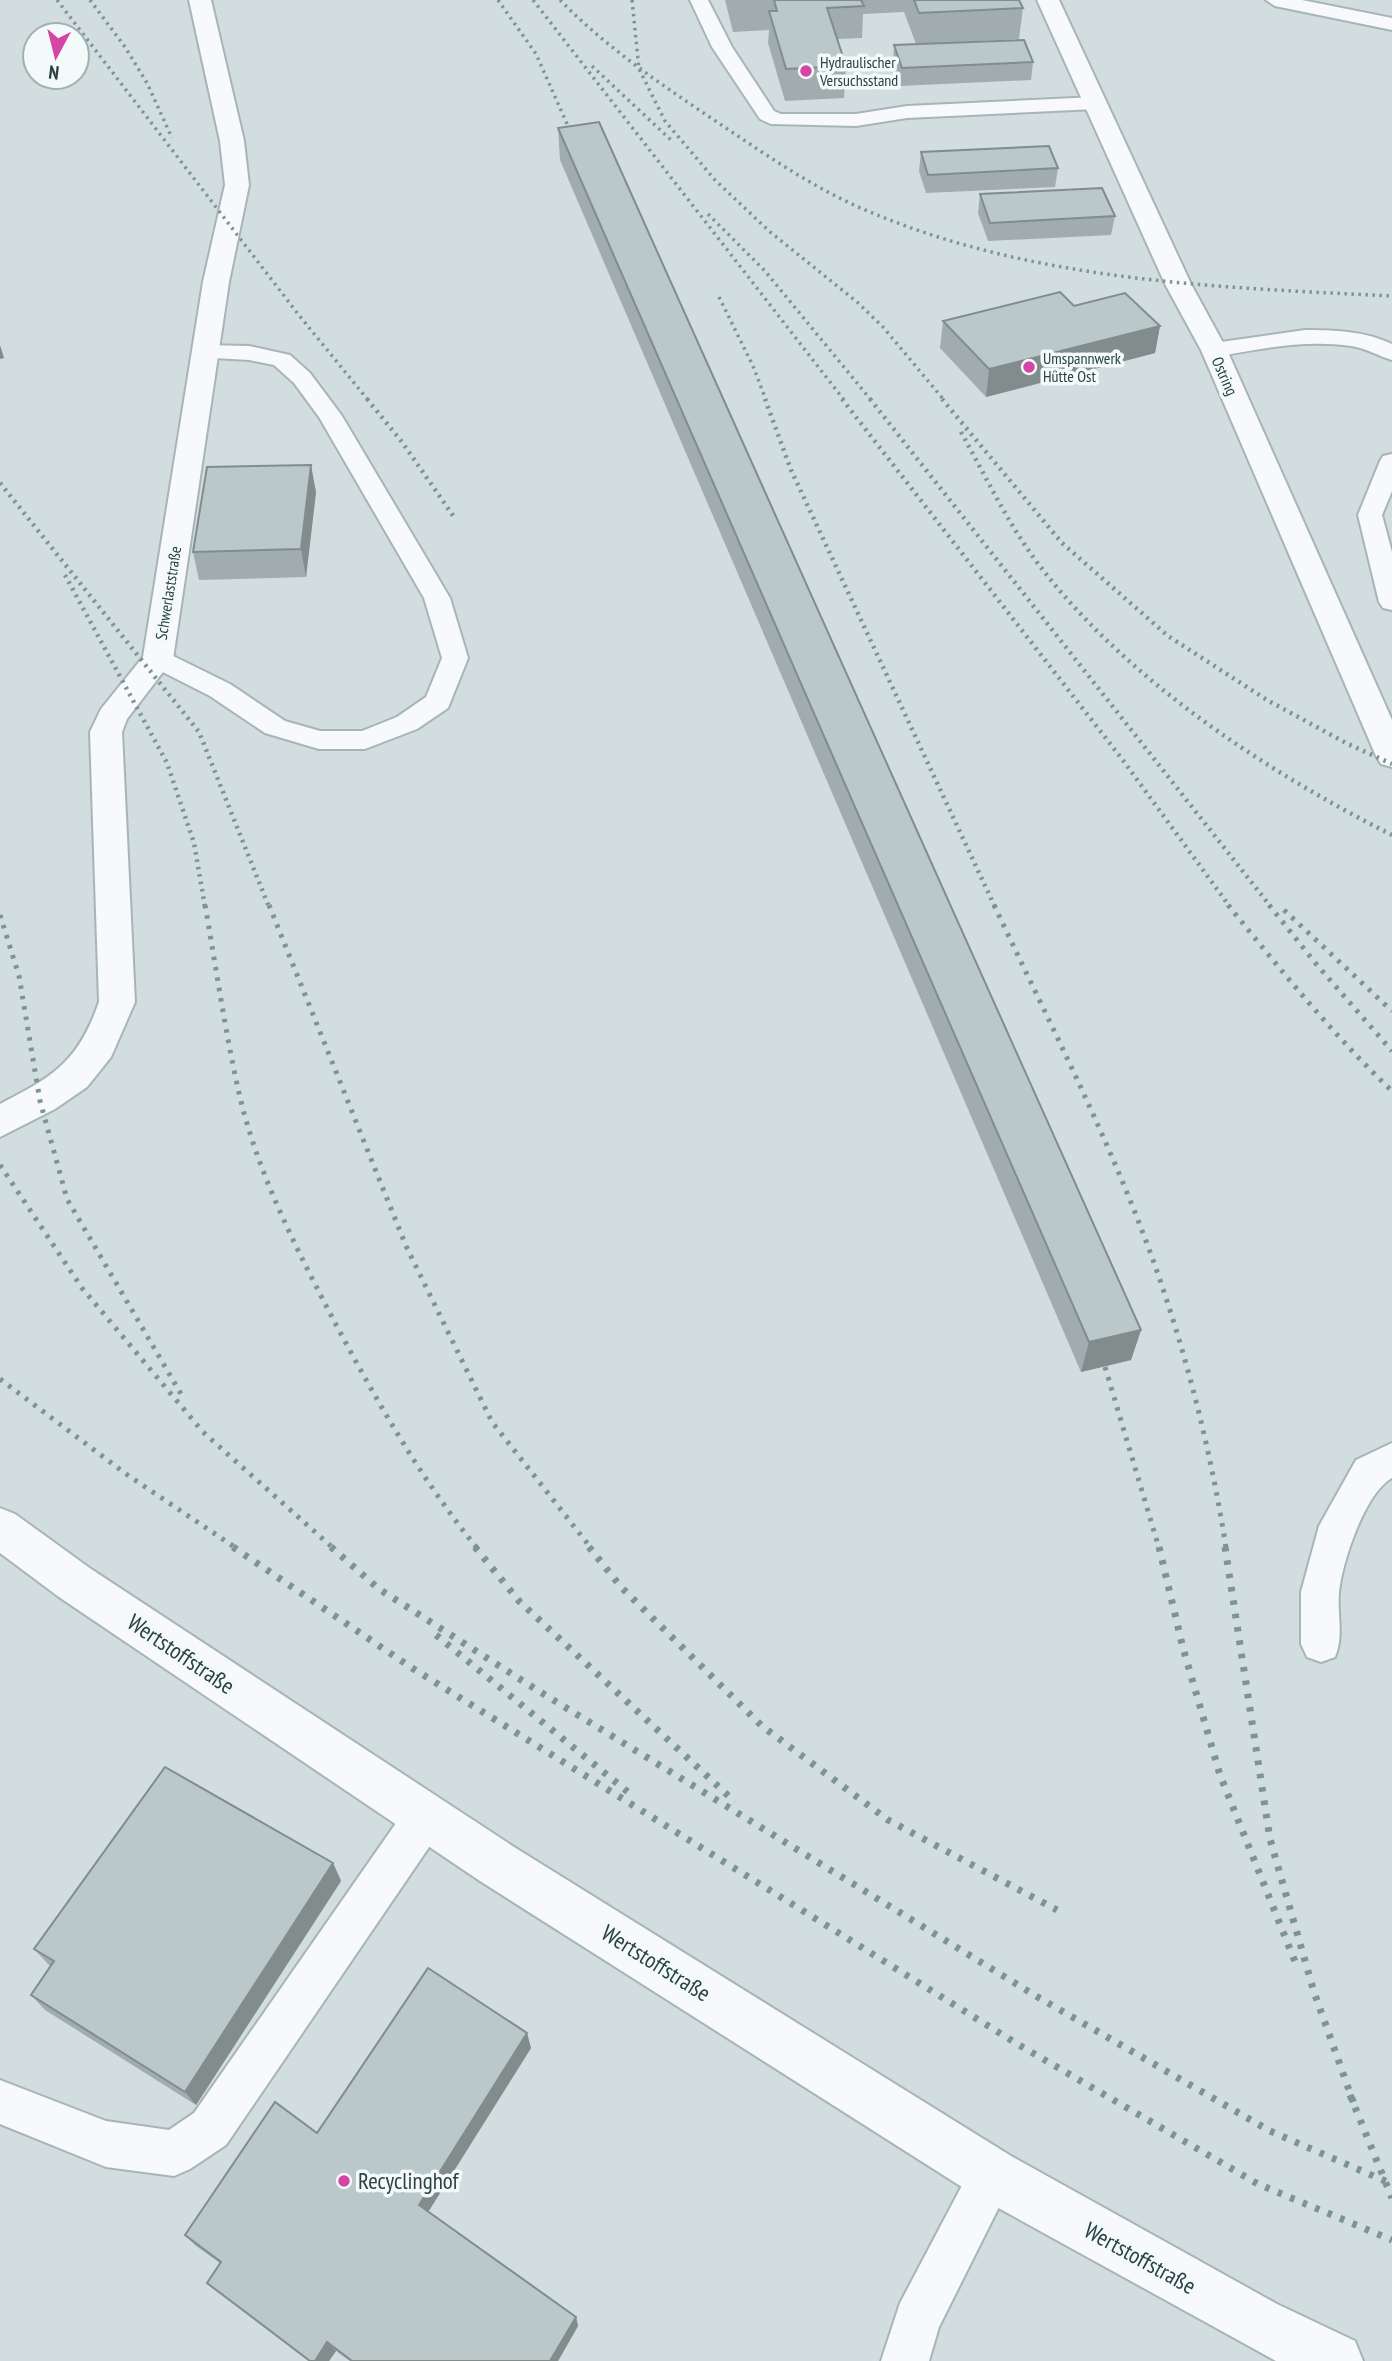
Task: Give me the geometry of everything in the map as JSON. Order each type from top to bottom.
[{"type":"street","name":"Schwerlaststraße","points":[[0,1122],[66,1085],[91,1062],[108,1031],[117,1002],[106,732],[112,716],[158,659],[216,282],[237,186],[232,141],[200,0]]},
{"type":"street","name":"Ostring","points":[[1048,0],[1178,284],[1214,350],[1392,756]]},
{"type":"street","name":"Wertstoffstraße","points":[[0,1528],[75,1583],[425,1816],[992,2175],[1258,2323],[1335,2361]]},
{"type":"lane","points":[[699,0],[722,47],[759,104],[767,115],[778,120],[856,120],[907,113],[1096,103]]},
{"type":"lane","points":[[1275,0],[1392,24]]},
{"type":"lane","points":[[1214,350],[1299,335],[1376,343],[1392,353]]},
{"type":"lane","points":[[158,659],[220,690],[275,726],[319,740],[365,740],[407,723],[438,702],[455,658],[437,598],[330,416],[303,378],[282,360],[249,353],[205,352]]},
{"type":"lane","points":[[1392,461],[1370,515],[1392,603]]},
{"type":"lane","points":[[1321,1644],[1320,1591],[1338,1526],[1369,1472],[1392,1460]]},
{"type":"lane","points":[[0,2102],[107,2144],[174,2153],[210,2129],[425,1816]]},
{"type":"lane","points":[[905,2361],[918,2320],[992,2175]]},
{"type":"shaded area","points":[[0,0],[1392,0],[1392,2361],[0,2361]]},
{"type":"building","points":[[774,0],[861,0],[864,6],[827,8],[846,66],[786,69],[769,11],[777,11]]},
{"type":"building","points":[[914,0],[1019,0],[1023,8],[919,13]]},
{"type":"building","points":[[1024,40],[1033,62],[902,68],[894,45]]},
{"type":"building","points":[[599,122],[1141,1330],[1089,1342],[558,128]]},
{"type":"building","points":[[1049,146],[1058,168],[928,175],[921,152]]},
{"type":"building","points":[[1102,188],[1115,216],[990,223],[980,194]]},
{"type":"building","points":[[1060,292],[1074,306],[1125,293],[1160,326],[989,369],[943,321]]},
{"type":"building","points":[[311,465],[301,549],[193,552],[207,467]]},
{"type":"building","points":[[165,1767],[333,1863],[185,2092],[31,1995],[54,1961],[34,1949]]},
{"type":"building","name":"Recyclinghof","points":[[428,1968],[527,2033],[419,2205],[576,2317],[550,2361],[352,2361],[327,2342],[315,2361],[310,2361],[207,2283],[221,2262],[185,2235],[275,2102],[317,2133]]},
{"type":"railway","points":[[57,0],[298,314],[368,400]]},
{"type":"railway","points":[[90,0],[125,47],[147,83],[172,138]]},
{"type":"railway","points":[[498,0],[536,54],[576,144]]},
{"type":"railway","points":[[533,0],[844,400]]},
{"type":"railway","points":[[560,0],[639,67]]},
{"type":"railway","points":[[632,0],[639,67]]},
{"type":"railway","points":[[592,66],[671,140]]},
{"type":"railway","points":[[639,67],[817,186],[854,205],[918,230],[984,250],[1050,265],[1118,276],[1254,289],[1392,296]]},
{"type":"railway","points":[[639,67],[665,121],[715,180],[769,231],[857,302],[883,327],[944,400]]},
{"type":"railway","points":[[708,214],[765,271],[871,400]]},
{"type":"railway","points":[[719,297],[753,366],[766,400]]},
{"type":"railway","points":[[367,399],[402,442],[454,517]]},
{"type":"railway","points":[[765,399],[791,470],[995,907]]},
{"type":"railway","points":[[842,399],[1122,759],[1230,907]]},
{"type":"railway","points":[[870,399],[1271,907]]},
{"type":"railway","points":[[942,399],[1062,543],[1168,636],[1267,700],[1348,744],[1392,764]]},
{"type":"railway","points":[[961,432],[1007,517],[1039,565],[1074,607],[1113,646],[1155,684],[1247,752],[1344,810],[1392,835]]},
{"type":"railway","points":[[0,483],[199,732],[269,907]]},
{"type":"railway","points":[[65,575],[167,763],[194,843],[205,907]]},
{"type":"railway","points":[[205,905],[239,1093],[267,1181],[305,1265],[382,1408],[417,1466],[477,1548]]},
{"type":"railway","points":[[269,905],[406,1246],[492,1422],[591,1548]]},
{"type":"railway","points":[[994,905],[1098,1125],[1153,1260],[1196,1402],[1226,1548]]},
{"type":"railway","points":[[1228,905],[1327,1024],[1392,1091]]},
{"type":"railway","points":[[1269,905],[1392,1051]]},
{"type":"railway","points":[[1284,910],[1392,1011]]},
{"type":"railway","points":[[0,915],[19,976],[40,1101],[67,1199],[181,1394]]},
{"type":"railway","points":[[0,1165],[82,1288],[203,1432],[333,1548]]},
{"type":"railway","points":[[1105,1367],[1159,1548]]},
{"type":"railway","points":[[0,1379],[126,1474],[236,1548]]},
{"type":"railway","points":[[233,1547],[412,1668],[1019,2045],[1258,2184],[1392,2240]]},
{"type":"railway","points":[[331,1547],[379,1589],[537,1690],[1036,1996],[1270,2131],[1385,2181]]},
{"type":"railway","points":[[475,1547],[519,1601],[735,1802]]},
{"type":"railway","points":[[589,1547],[621,1587],[762,1726],[888,1820],[1057,1910]]},
{"type":"railway","points":[[1159,1547],[1183,1648],[1220,1775],[1298,1969]]},
{"type":"railway","points":[[1225,1547],[1270,1839],[1314,1992],[1354,2104]]},
{"type":"railway","points":[[436,1635],[634,1797]]},
{"type":"railway","points":[[1350,2095],[1385,2181]]},
{"type":"railway","points":[[1385,2181],[1392,2184]]},
{"type":"railway","points":[[1385,2181],[1392,2198]]},
{"type":"place","name":"Hydraulischer Versuchsstand","points":[[806,71]]},
{"type":"place","name":"Umspannwerk Hütte Ost","points":[[1029,367]]},
{"type":"place","name":"Recyclinghof","points":[[344,2181]]}]
